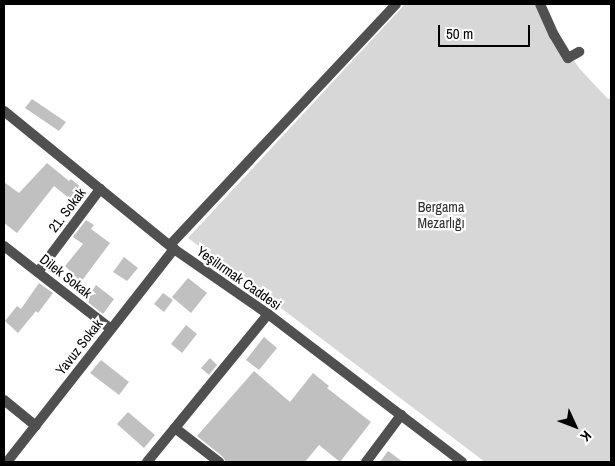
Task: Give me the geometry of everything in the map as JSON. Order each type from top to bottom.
[{"type":"street","name":"Yavuz Sokak","points":[[7,462],[172,247],[396,4]]},
{"type":"street","points":[[540,4],[568,58],[579,52]]},
{"type":"street","name":"Yeşilırmak Caddesi","points":[[4,112],[172,247],[268,314],[462,462]]},
{"type":"street","name":"21. Sokak","points":[[38,272],[100,189]]},
{"type":"street","name":"Dilek Sokak","points":[[4,246],[110,329]]},
{"type":"street","points":[[147,462],[268,314]]},
{"type":"street","points":[[4,400],[36,426]]},
{"type":"street","points":[[366,462],[400,415]]},
{"type":"street","points":[[175,428],[219,462]]},
{"type":"green space","name":"Bergama Mezarlığı","points":[[405,4],[537,4],[579,68],[608,99],[611,98],[611,462],[485,462],[188,238]]},
{"type":"building","points":[[32,99],[66,122],[59,131],[25,108]]},
{"type":"building","points":[[47,163],[69,181],[71,179],[84,190],[75,203],[54,186],[17,233],[4,223],[4,182],[19,193]]},
{"type":"building","points":[[86,220],[94,225],[91,229],[110,243],[81,282],[65,266],[83,244],[73,237]]},
{"type":"building","points":[[124,257],[138,268],[127,281],[113,272]]},
{"type":"building","points":[[188,278],[207,293],[191,313],[172,297]]},
{"type":"building","points":[[39,283],[53,293],[38,313],[36,311],[18,333],[5,321],[17,306],[21,309]]},
{"type":"building","points":[[96,285],[114,299],[103,314],[86,301]]},
{"type":"building","points":[[163,293],[173,300],[164,312],[154,304]]},
{"type":"building","points":[[186,325],[197,334],[182,353],[171,344]]},
{"type":"building","points":[[264,337],[277,348],[259,370],[246,360]]},
{"type":"building","points":[[210,358],[217,365],[209,375],[201,368]]},
{"type":"building","points":[[101,360],[129,382],[119,395],[90,373]]},
{"type":"building","points":[[254,371],[290,402],[313,373],[329,386],[327,388],[371,422],[340,462],[319,445],[305,462],[226,462],[223,457],[197,436]]},
{"type":"building","points":[[128,412],[155,435],[144,448],[117,424]]},
{"type":"building","points":[[388,451],[403,462],[380,462]]}]
